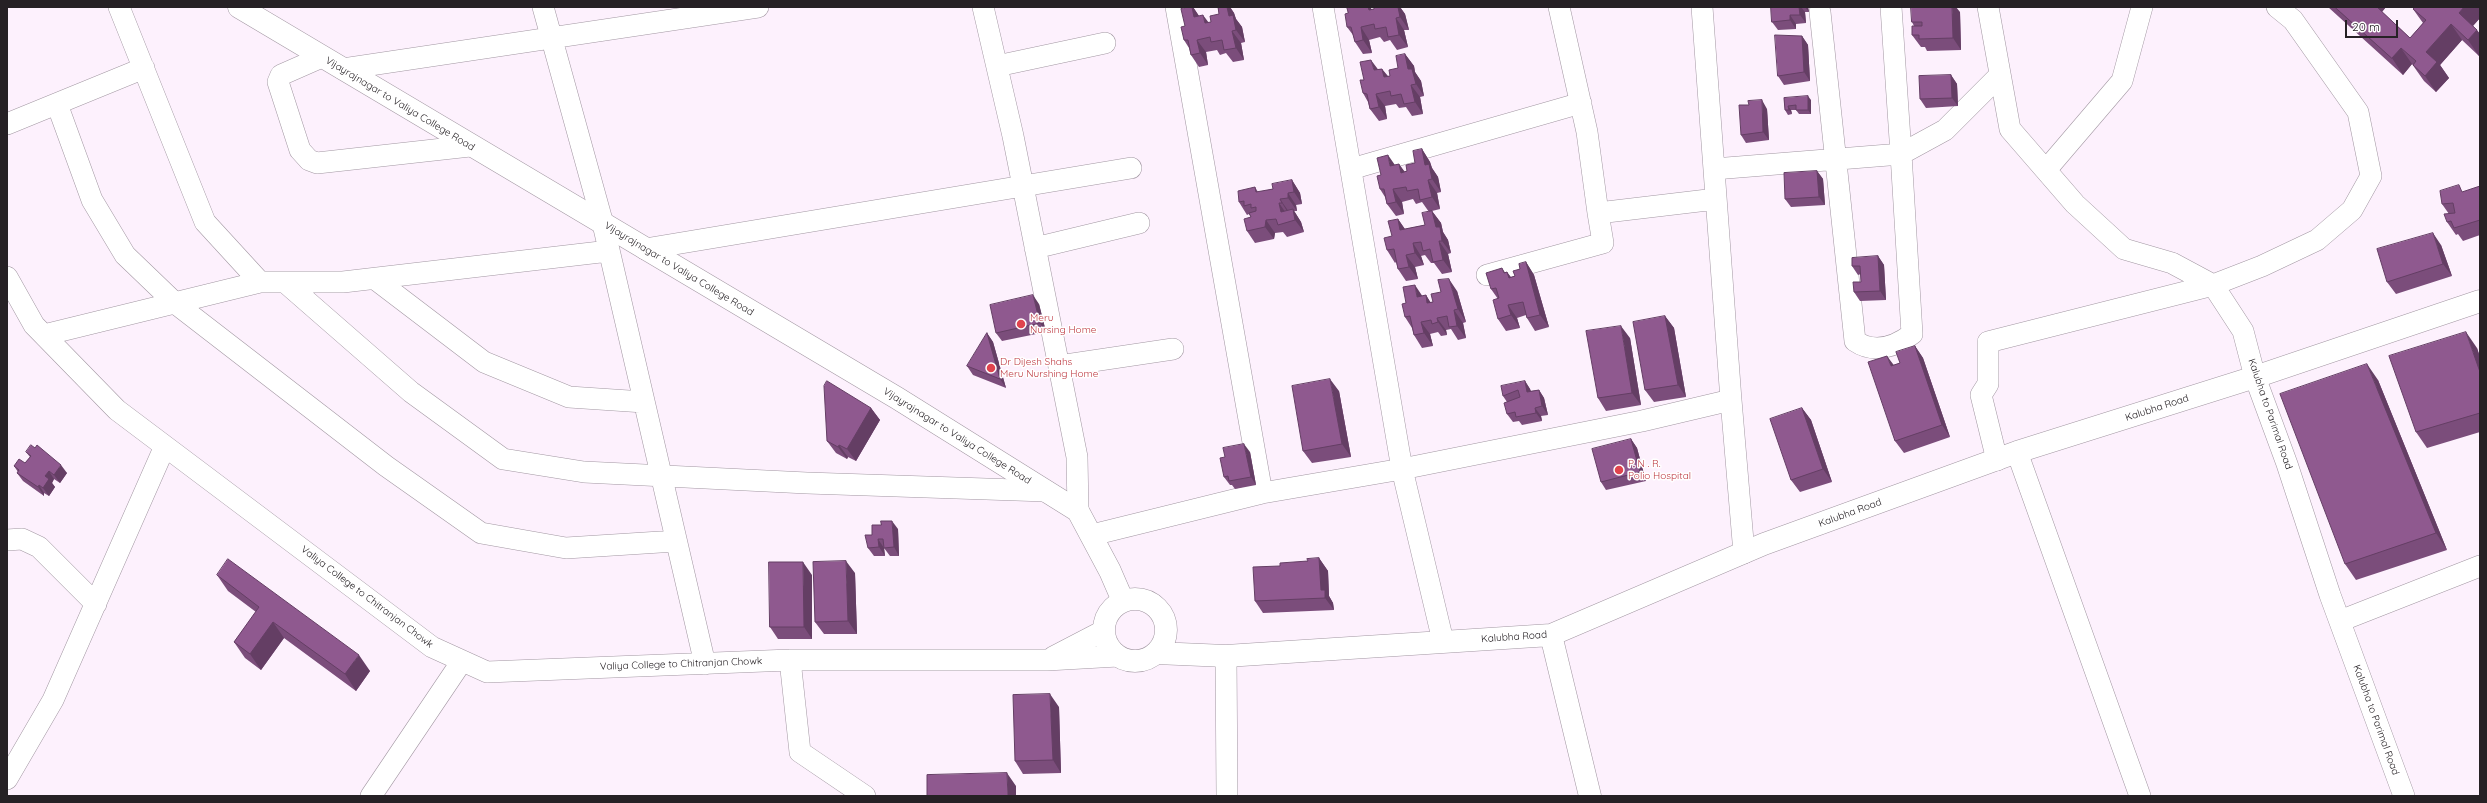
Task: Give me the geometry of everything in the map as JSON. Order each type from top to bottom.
[{"type":"street","points":[[119,7],[205,222],[260,282]]},
{"type":"street","name":"Vijayrajnagar to Valiya College Road","points":[[239,7],[470,146],[897,398],[1078,511],[1096,543],[1123,601]]},
{"type":"street","points":[[543,7],[550,38],[603,224],[705,664]]},
{"type":"street","points":[[343,69],[758,7]]},
{"type":"street","points":[[1176,7],[1262,493]]},
{"type":"street","points":[[1323,7],[1402,469],[1443,641]]},
{"type":"street","points":[[1487,275],[1603,243],[1581,103],[1559,7]]},
{"type":"street","points":[[1702,7],[1731,400],[1744,553]]},
{"type":"street","points":[[1820,12],[1834,160],[1855,340],[1864,347],[1890,347],[1912,334],[1891,7]]},
{"type":"street","points":[[1714,169],[1901,154],[1945,130],[2000,75],[1988,7]]},
{"type":"street","points":[[2140,796],[2007,456],[1981,395],[1988,384],[1988,342],[2213,285],[2317,240],[2352,210],[2371,176],[2358,112],[2293,20],[2278,7]]},
{"type":"street","points":[[986,8],[1077,457],[1078,511]]},
{"type":"street","points":[[2046,170],[2122,81],[2136,8]]},
{"type":"street","points":[[997,66],[1105,43]]},
{"type":"street","points":[[322,57],[281,75],[278,82],[300,150],[309,160],[317,163],[470,146]]},
{"type":"street","points":[[7,124],[144,68]]},
{"type":"street","name":"Kalubha to Parimal Road","points":[[2000,75],[2010,129],[2075,204],[2124,249],[2172,263],[2213,285],[2243,331],[2255,377],[2287,464],[2340,621],[2404,796]]},
{"type":"street","points":[[1351,169],[1581,103]]},
{"type":"street","points":[[57,104],[92,200],[125,255],[175,303],[386,466],[481,533],[566,548],[676,541]]},
{"type":"street","points":[[645,249],[1131,168]]},
{"type":"street","points":[[1598,213],[1716,199]]},
{"type":"street","points":[[1035,248],[1139,223]]},
{"type":"street","points":[[44,335],[260,282],[343,282],[609,251]]},
{"type":"street","name":"Valiya College to Chitranjan Chowk","points":[[7,277],[34,325],[117,410],[432,647],[487,672],[790,660],[1047,660],[1118,656]]},
{"type":"street","points":[[375,279],[484,362],[569,397],[644,402]]},
{"type":"street","points":[[286,283],[411,392],[503,459],[584,472],[1046,491]]},
{"type":"street","name":"Kalubha Road","points":[[1156,653],[1218,656],[1551,635],[1744,553],[2007,456],[2255,377],[2480,301]]},
{"type":"street","points":[[1059,366],[1173,349]]},
{"type":"street","points":[[1096,543],[1262,493],[1402,469],[1642,421],[1731,400]]},
{"type":"street","points":[[7,780],[53,700],[165,446]]},
{"type":"street","points":[[7,540],[22,539],[39,547],[96,604]]},
{"type":"street","name":"Vijayrajnagar to Valiya College Road","points":[[1096,543],[1146,600]]},
{"type":"street","points":[[2340,621],[2480,566]]},
{"type":"street","points":[[1138,598],[1146,600],[1161,612],[1166,631],[1163,643],[1156,653],[1138,661],[1118,656],[1106,641],[1103,631],[1108,613],[1123,601],[1138,598]]},
{"type":"street","name":"Valiya College to Chitranjan Chowk","points":[[1047,660],[1103,631]]},
{"type":"street","points":[[1166,631],[1218,656],[1227,796]]},
{"type":"street","points":[[1551,635],[1590,796]]},
{"type":"street","points":[[790,660],[800,752],[865,796]]},
{"type":"street","points":[[371,796],[462,661]]},
{"type":"building","points":[[1192,7],[1194,17],[1203,15],[1205,23],[1211,22],[1210,16],[1219,14],[1218,7],[1227,7],[1229,16],[1233,15],[1236,30],[1232,31],[1236,48],[1224,50],[1222,40],[1211,42],[1210,37],[1197,40],[1200,53],[1191,55],[1188,40],[1184,40],[1181,27],[1185,26],[1181,9]]},
{"type":"building","points":[[1347,7],[1368,7],[1369,10],[1374,9],[1374,7],[1398,7],[1400,17],[1396,18],[1399,35],[1388,37],[1386,27],[1375,29],[1374,24],[1361,27],[1363,40],[1355,42],[1351,27],[1347,27],[1345,14],[1348,13]]},
{"type":"building","points":[[1771,7],[1799,7],[1800,15],[1790,15],[1790,20],[1772,22]]},
{"type":"building","points":[[1911,7],[1952,7],[1953,38],[1919,39],[1919,35],[1912,35],[1912,26],[1922,26],[1922,22],[1912,22]]},
{"type":"building","points":[[2335,7],[2377,7],[2410,38],[2426,20],[2413,9],[2415,7],[2464,7],[2459,13],[2477,30],[2468,40],[2451,24],[2426,52],[2437,62],[2425,76],[2413,65],[2416,61],[2401,48],[2392,58]]},
{"type":"building","points":[[1775,35],[1802,36],[1804,72],[1778,76]]},
{"type":"building","points":[[1405,54],[1408,69],[1412,69],[1416,84],[1411,85],[1415,102],[1404,104],[1401,94],[1391,96],[1390,91],[1376,94],[1379,107],[1370,109],[1367,94],[1363,93],[1360,80],[1364,80],[1360,62],[1371,60],[1374,70],[1382,69],[1384,77],[1390,76],[1389,70],[1398,68],[1396,56]]},
{"type":"building","points":[[1951,75],[1952,98],[1920,99],[1919,76]]},
{"type":"building","points":[[1808,96],[1808,110],[1796,110],[1796,105],[1788,106],[1789,110],[1785,110],[1784,98]]},
{"type":"building","points":[[1762,100],[1763,132],[1741,135],[1739,105],[1749,105],[1748,101]]},
{"type":"building","points":[[1422,149],[1425,165],[1429,164],[1432,179],[1428,180],[1432,197],[1420,200],[1418,189],[1407,191],[1406,187],[1393,189],[1396,202],[1387,204],[1384,189],[1380,189],[1377,176],[1381,175],[1377,158],[1388,155],[1390,166],[1399,164],[1401,173],[1407,171],[1406,165],[1415,163],[1413,151]]},
{"type":"building","points":[[1817,171],[1819,197],[1785,199],[1784,173]]},
{"type":"building","points":[[1292,180],[1294,192],[1288,193],[1288,198],[1280,199],[1282,203],[1279,203],[1281,212],[1293,209],[1295,220],[1278,225],[1276,219],[1266,220],[1265,227],[1247,231],[1244,219],[1251,217],[1249,213],[1256,211],[1256,207],[1251,208],[1251,204],[1244,206],[1244,201],[1239,202],[1238,191],[1255,187],[1256,192],[1273,189],[1272,184]]},
{"type":"building","points":[[2459,185],[2462,192],[2480,186],[2480,220],[2454,228],[2451,221],[2447,222],[2444,214],[2455,213],[2453,203],[2442,204],[2440,191]]},
{"type":"building","points":[[1432,211],[1436,227],[1440,227],[1442,241],[1439,241],[1443,260],[1433,262],[1430,249],[1423,251],[1421,242],[1413,243],[1415,253],[1406,255],[1409,267],[1398,269],[1394,249],[1387,250],[1384,238],[1392,236],[1388,221],[1398,219],[1400,230],[1425,225],[1422,213]]},
{"type":"building","points":[[2433,233],[2443,264],[2387,282],[2377,249]]},
{"type":"building","points":[[1878,256],[1880,291],[1854,292],[1853,282],[1861,282],[1860,266],[1852,266],[1852,258]]},
{"type":"building","points":[[1526,262],[1540,315],[1527,318],[1523,302],[1508,305],[1511,315],[1498,319],[1493,300],[1499,298],[1496,288],[1491,289],[1486,273],[1502,268],[1504,273],[1507,272],[1509,278],[1515,276],[1513,271],[1520,269],[1519,264]]},
{"type":"building","points":[[1449,279],[1458,309],[1454,310],[1457,326],[1449,327],[1447,316],[1437,318],[1438,322],[1432,324],[1431,320],[1421,322],[1424,333],[1414,335],[1410,316],[1405,317],[1402,304],[1406,303],[1403,287],[1415,285],[1417,297],[1426,295],[1427,303],[1433,302],[1431,294],[1441,292],[1438,280]]},
{"type":"building","points":[[1033,295],[1040,323],[996,333],[990,305]]},
{"type":"building","points":[[1665,316],[1678,385],[1645,390],[1633,322]]},
{"type":"building","points":[[1621,326],[1632,393],[1598,398],[1586,331]]},
{"type":"building","points":[[2466,332],[2480,372],[2480,413],[2416,432],[2389,356]]},
{"type":"building","points":[[987,333],[1000,379],[967,366]]},
{"type":"building","points":[[1915,346],[1942,425],[1895,441],[1868,362],[1887,356],[1891,366],[1900,363],[1896,352]]},
{"type":"building","points":[[2367,364],[2436,533],[2345,564],[2280,394]]},
{"type":"building","points":[[1330,379],[1342,444],[1303,451],[1292,386]]},
{"type":"building","points":[[827,381],[871,408],[847,449],[839,445],[838,447],[827,441],[824,386]]},
{"type":"building","points":[[1525,381],[1527,392],[1539,390],[1542,406],[1535,408],[1536,413],[1516,417],[1515,412],[1507,414],[1504,403],[1520,397],[1518,390],[1503,396],[1501,386]]},
{"type":"building","points":[[1802,408],[1823,469],[1791,480],[1770,419]]},
{"type":"building","points":[[1631,439],[1640,472],[1601,482],[1592,449]]},
{"type":"building","points":[[1244,444],[1251,477],[1229,481],[1228,476],[1224,477],[1220,458],[1225,457],[1223,448]]},
{"type":"building","points":[[31,445],[35,448],[37,445],[61,465],[54,475],[49,471],[45,476],[49,479],[43,488],[39,485],[38,487],[17,473],[19,470],[14,466],[19,459],[25,463],[31,456],[26,452]]},
{"type":"building","points":[[881,521],[892,521],[894,547],[884,548],[883,539],[878,539],[879,547],[868,548],[865,535],[872,535],[872,525],[881,525]]},
{"type":"building","points":[[1319,558],[1321,590],[1325,590],[1325,598],[1255,601],[1253,567],[1280,566],[1280,563],[1308,561],[1307,559]]},
{"type":"building","points":[[228,559],[359,655],[345,674],[273,622],[250,654],[234,642],[259,607],[217,575]]},
{"type":"building","points":[[846,561],[848,621],[815,622],[813,562]]},
{"type":"building","points":[[769,562],[803,562],[804,627],[770,627]]},
{"type":"building","points":[[1050,694],[1053,760],[1015,761],[1013,695]]},
{"type":"building","points":[[1007,773],[1008,796],[927,796],[927,775]]},
{"type":"place","name":"Meru Nursing Home","points":[[1021,324]]},
{"type":"place","name":"Dr Dijesh Shahs Meru Nurshing Home","points":[[991,368]]},
{"type":"place","name":"P. N . R. Polio Hospital","points":[[1619,470]]}]
